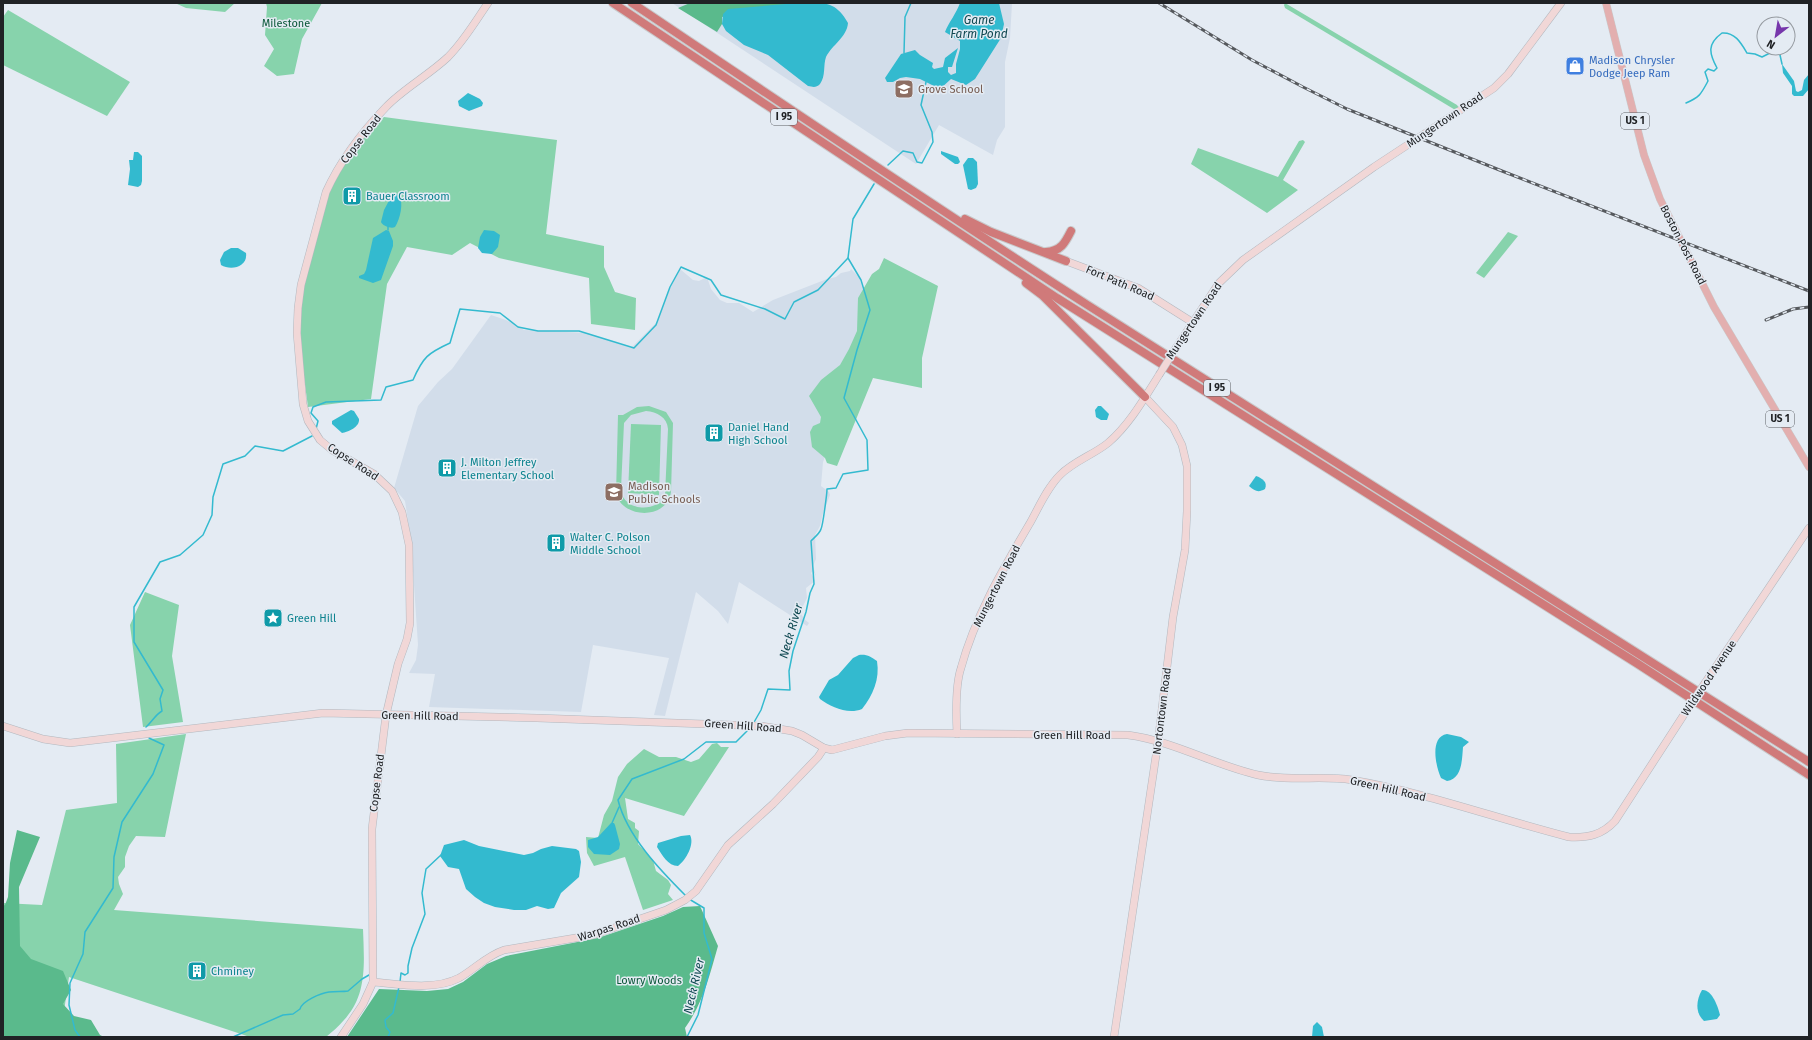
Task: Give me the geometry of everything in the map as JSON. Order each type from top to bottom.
[{"type":"highway","name":"I 95","points":[[613,3],[954,230],[1217,400],[1638,664],[1809,775]]},
{"type":"highway","name":"I 95","points":[[632,3],[1098,312],[1633,649],[1809,762]]},
{"type":"highway","points":[[860,155],[972,223],[1066,261]]},
{"type":"highway","points":[[954,230],[1042,295],[1145,397]]},
{"type":"highway","points":[[1045,252],[1056,250],[1063,246],[1071,231]]},
{"type":"main road","name":"Boston Post Road","points":[[1606,3],[1640,142],[1660,199],[1714,307],[1809,467]]},
{"type":"street","name":"Copse Road","points":[[373,982],[372,829],[386,715],[398,664],[407,640],[410,623],[408,545],[405,524],[398,500],[388,486],[371,472],[332,450],[320,440],[308,421],[303,404],[297,333],[298,308],[301,284],[326,192],[349,151],[386,106],[426,76],[448,57],[463,39],[488,3]]},
{"type":"street","name":"Mungertown Road","points":[[957,734],[958,687],[961,667],[982,613],[1005,565],[1059,476],[1069,467],[1108,442],[1122,429],[1145,397],[1192,322],[1219,283],[1243,260],[1374,167],[1428,132],[1504,79],[1537,38],[1561,3]]},
{"type":"street","name":"Fort Path Road","points":[[1066,261],[1138,288],[1192,322]]},
{"type":"street","name":"Nortontown Road","points":[[1114,1037],[1158,742],[1173,617],[1185,550],[1188,480],[1185,455],[1176,433],[1167,419],[1145,397]]},
{"type":"street","name":"Wildwood Avenue","points":[[1609,828],[1809,528]]},
{"type":"street","name":"Green Hill Road","points":[[3,726],[43,738],[70,743],[323,713],[537,718],[761,726],[792,731],[824,748],[832,750],[885,736],[908,732],[957,734],[1128,735],[1148,738],[1209,760],[1257,775],[1292,780],[1350,780],[1393,788],[1569,838],[1590,837],[1609,828]]},
{"type":"street","name":"Warpas Road","points":[[373,982],[421,985],[445,983],[458,978],[490,956],[504,950],[584,937],[675,906],[694,893],[728,845],[773,804],[818,757],[824,748]]},
{"type":"street","points":[[341,1037],[363,1004],[373,982]]},
{"type":"shaded area","name":"Grove School","points":[[672,3],[1012,3],[1010,38],[1005,62],[1005,127],[997,140],[993,155],[939,125],[916,164]]},
{"type":"shaded area","name":"Madison Public Schools","points":[[680,269],[693,280],[699,281],[707,277],[711,289],[720,300],[727,303],[739,303],[753,312],[773,300],[827,279],[836,277],[841,273],[850,271],[851,269],[859,277],[866,299],[823,462],[821,486],[829,492],[830,495],[820,526],[815,535],[816,559],[813,566],[816,576],[813,571],[811,573],[815,581],[806,588],[807,598],[800,612],[804,619],[809,623],[807,626],[739,582],[728,624],[718,611],[696,592],[665,716],[654,715],[669,658],[593,645],[581,712],[429,707],[435,674],[409,673],[416,660],[418,645],[411,540],[405,501],[394,488],[418,406],[438,382],[452,369],[491,315],[506,320],[524,330],[587,333],[631,348],[657,322],[668,293]]},
{"type":"green space","name":"Milestone","points":[[175,3],[235,3],[225,12],[186,8]]},
{"type":"green space","name":"Milestone","points":[[266,3],[322,3],[302,39],[294,74],[277,76],[264,66],[274,49],[265,35]]},
{"type":"green space","points":[[690,3],[798,3],[722,17],[722,24],[717,32],[678,8]]},
{"type":"green space","points":[[1285,3],[1457,105],[1459,108],[1457,111],[1285,8]]},
{"type":"green space","points":[[8,10],[130,82],[107,116],[3,65],[3,17]]},
{"type":"green space","points":[[384,117],[557,140],[546,234],[604,246],[604,267],[615,292],[636,298],[635,330],[591,324],[589,278],[499,258],[470,243],[452,255],[407,247],[387,284],[371,399],[308,407],[297,325],[308,260],[326,192],[351,149]]},
{"type":"green space","points":[[1303,140],[1305,142],[1283,180],[1298,190],[1267,213],[1191,164],[1198,148],[1278,177],[1299,141]]},
{"type":"green space","points":[[1508,232],[1518,236],[1484,278],[1476,273]]},
{"type":"green space","points":[[884,258],[938,286],[922,358],[922,388],[873,378],[837,466],[827,463],[825,458],[812,447],[810,432],[813,426],[820,423],[821,417],[809,396],[821,380],[840,365],[849,349],[857,331],[858,298],[872,274],[879,269]]},
{"type":"green space","points":[[649,406],[666,412],[673,423],[671,492],[668,501],[662,508],[654,512],[635,512],[620,502],[616,494],[618,415],[623,415],[637,407]],"holes":[[[646,411],[658,414],[664,418],[668,429],[665,495],[661,501],[655,505],[640,507],[633,506],[627,502],[621,489],[624,423],[631,415]]]},
{"type":"green space","points":[[631,424],[661,425],[659,495],[628,493]]},
{"type":"green space","points":[[145,592],[179,605],[172,656],[183,722],[143,727],[130,625]]},
{"type":"green space","points":[[186,734],[165,837],[136,836],[129,846],[125,857],[125,867],[118,877],[123,894],[114,910],[363,929],[363,977],[361,989],[352,1010],[326,1037],[250,1037],[69,977],[62,1025],[3,1037],[3,903],[42,905],[66,810],[117,803],[116,744]]},
{"type":"green space","points":[[717,743],[721,747],[729,747],[684,816],[625,798],[628,819],[635,823],[635,828],[639,831],[638,844],[653,860],[656,871],[668,880],[671,885],[668,894],[673,900],[643,910],[625,857],[594,866],[587,853],[586,837],[598,838],[604,815],[612,801],[618,777],[627,764],[644,749],[659,757],[676,757],[691,762],[699,759],[712,744]]},
{"type":"green space","points":[[17,830],[40,837],[19,887],[20,946],[31,959],[63,971],[71,990],[63,1004],[74,1016],[91,1020],[100,1035],[104,1037],[3,1037],[3,906],[5,905],[8,897],[10,863]]},
{"type":"green space","name":"Lowry Woods","points":[[700,906],[718,946],[709,978],[697,1008],[685,1028],[687,1037],[347,1037],[379,989],[427,991],[448,989],[463,982],[487,964],[506,956],[598,938],[663,916],[683,907]]},
{"type":"water","points":[[798,3],[828,4],[838,10],[848,23],[845,33],[826,57],[822,81],[816,87],[808,86],[768,55],[744,45],[726,31],[722,24],[723,14],[728,9]]},
{"type":"water","name":"Game Farm Pond","points":[[960,3],[999,3],[1004,24],[1001,38],[975,79],[966,85],[951,79],[940,89],[920,79],[906,77],[900,78],[893,82],[887,82],[885,78],[901,54],[915,50],[933,63],[932,67],[934,69],[943,67],[945,58],[958,48],[952,67],[948,67],[948,72],[951,75],[956,73],[960,41],[945,32]]},
{"type":"water","points":[[1782,64],[1794,81],[1796,91],[1798,92],[1802,90],[1804,80],[1809,74],[1809,89],[1803,96],[1794,96],[1792,94],[1792,86],[1783,73]]},
{"type":"water","points":[[468,93],[480,99],[483,103],[482,106],[469,111],[459,106],[458,101]]},
{"type":"water","points":[[941,151],[958,157],[960,162],[955,164],[941,154]]},
{"type":"water","points":[[134,152],[138,152],[142,156],[142,181],[141,185],[138,187],[128,185],[130,169],[129,160],[133,160]]},
{"type":"water","points":[[968,158],[973,158],[977,162],[978,184],[976,188],[971,190],[968,189],[963,165]]},
{"type":"water","points":[[392,195],[399,195],[401,211],[395,227],[393,228],[383,225],[381,222],[384,210]]},
{"type":"water","points":[[386,230],[389,231],[393,241],[393,246],[381,280],[373,283],[359,278],[359,276],[364,274],[366,270],[373,238]]},
{"type":"water","points":[[484,230],[494,231],[500,235],[498,247],[492,254],[482,253],[478,248],[480,237]]},
{"type":"water","points":[[231,248],[238,248],[246,253],[246,258],[242,265],[229,268],[221,265],[220,260],[224,252]]},
{"type":"water","points":[[1098,406],[1101,406],[1109,414],[1107,420],[1101,420],[1096,417],[1095,410]]},
{"type":"water","points":[[351,410],[354,411],[359,419],[359,422],[353,429],[342,433],[332,424],[332,421]]},
{"type":"water","points":[[1256,476],[1264,481],[1266,484],[1265,489],[1257,491],[1249,486]]},
{"type":"water","points":[[859,655],[867,655],[877,661],[878,668],[875,686],[862,709],[857,711],[845,711],[829,705],[820,699],[819,697],[829,680],[838,675],[853,658]]},
{"type":"water","points":[[1447,734],[1461,737],[1469,742],[1463,747],[1460,768],[1456,777],[1447,781],[1441,778],[1437,767],[1435,753],[1436,746],[1441,736]]},
{"type":"water","points":[[611,823],[614,823],[615,825],[620,844],[619,849],[610,855],[594,854],[588,847],[588,840],[598,837]]},
{"type":"water","points":[[690,835],[691,847],[684,860],[678,866],[674,866],[668,862],[657,847],[658,843],[681,836]]},
{"type":"water","points":[[464,840],[479,846],[524,855],[552,846],[576,849],[579,851],[581,862],[579,877],[561,893],[554,908],[548,909],[537,906],[526,910],[514,910],[495,907],[484,903],[466,889],[459,869],[448,867],[440,856],[444,845]]},
{"type":"water","points":[[1702,990],[1706,990],[1712,995],[1720,1015],[1717,1019],[1704,1021],[1701,1018],[1697,1006]]},
{"type":"water","points":[[1317,1022],[1322,1027],[1324,1037],[1312,1037],[1313,1026]]},
{"type":"waterway","name":"Neck River","points":[[904,53],[905,17],[911,3]]},
{"type":"waterway","points":[[1686,103],[1700,95],[1704,89],[1708,81],[1705,72],[1708,69],[1714,71],[1717,68],[1712,58],[1711,49],[1714,41],[1722,33],[1727,33],[1734,36],[1747,53],[1762,57],[1774,51],[1780,55],[1782,64]]},
{"type":"waterway","name":"Neck River","points":[[888,165],[903,151],[913,153],[917,162],[922,163],[933,142],[932,132],[921,105],[926,82]]},
{"type":"waterway","name":"Neck River","points":[[753,724],[761,710],[768,689],[790,690],[789,671],[793,651],[814,584],[811,541],[822,526],[827,489],[836,488],[843,474],[868,470],[867,440],[844,398],[870,310],[861,280],[848,258],[853,219],[874,184]]},
{"type":"waterway","points":[[316,429],[318,421],[311,413],[313,407],[326,402],[381,400],[386,387],[413,380],[423,361],[431,353],[450,343],[460,309],[500,313],[518,327],[538,331],[579,331],[634,348],[656,325],[670,287],[681,267],[711,280],[721,295],[765,309],[785,319],[794,302],[818,290],[848,258]]},
{"type":"waterway","points":[[146,727],[157,714],[162,711],[160,699],[163,690],[134,642],[134,607],[160,562],[180,555],[203,535],[212,515],[213,497],[223,464],[245,456],[255,446],[283,451],[312,436]]},
{"type":"waterway","name":"Neck River","points":[[686,896],[655,864],[646,852],[629,827],[622,813],[618,800],[632,779],[684,759],[706,742],[736,742],[750,728]]},
{"type":"waterway","points":[[80,1037],[75,1030],[69,1005],[70,983],[83,954],[85,932],[113,888],[114,857],[122,822],[153,774],[164,745],[149,738]]},
{"type":"waterway","points":[[612,823],[619,807]]},
{"type":"waterway","points":[[400,982],[401,973],[405,975],[408,973],[412,948],[425,914],[422,893],[426,869],[441,855]]},
{"type":"waterway","name":"Neck River","points":[[687,1037],[698,1015],[712,959],[704,933],[704,908],[689,899]]},
{"type":"waterway","points":[[233,1037],[283,1015],[293,1014],[308,1000],[321,994],[348,991],[369,975]]},
{"type":"waterway","points":[[388,1037],[390,1032],[386,1027],[385,1020],[393,1013],[399,987]]},
{"type":"railway","points":[[1159,3],[1252,60],[1347,109],[1809,291]]},
{"type":"railway","points":[[1766,320],[1793,309],[1809,307]]},
{"type":"place","name":"Madison Chrysler Dodge Jeep Ram","points":[[1575,66]]},
{"type":"place","name":"Grove School","points":[[904,89]]},
{"type":"place","name":"Bauer Classroom","points":[[352,196]]},
{"type":"place","name":"Daniel Hand High School","points":[[714,433]]},
{"type":"place","name":"J. Milton Jeffrey Elementary School","points":[[447,468]]},
{"type":"place","name":"Madison Public Schools","points":[[614,492]]},
{"type":"place","name":"Walter C. Polson Middle School","points":[[556,543]]},
{"type":"place","name":"Green Hill","points":[[273,618]]},
{"type":"place","name":"Chminey","points":[[197,971]]}]
